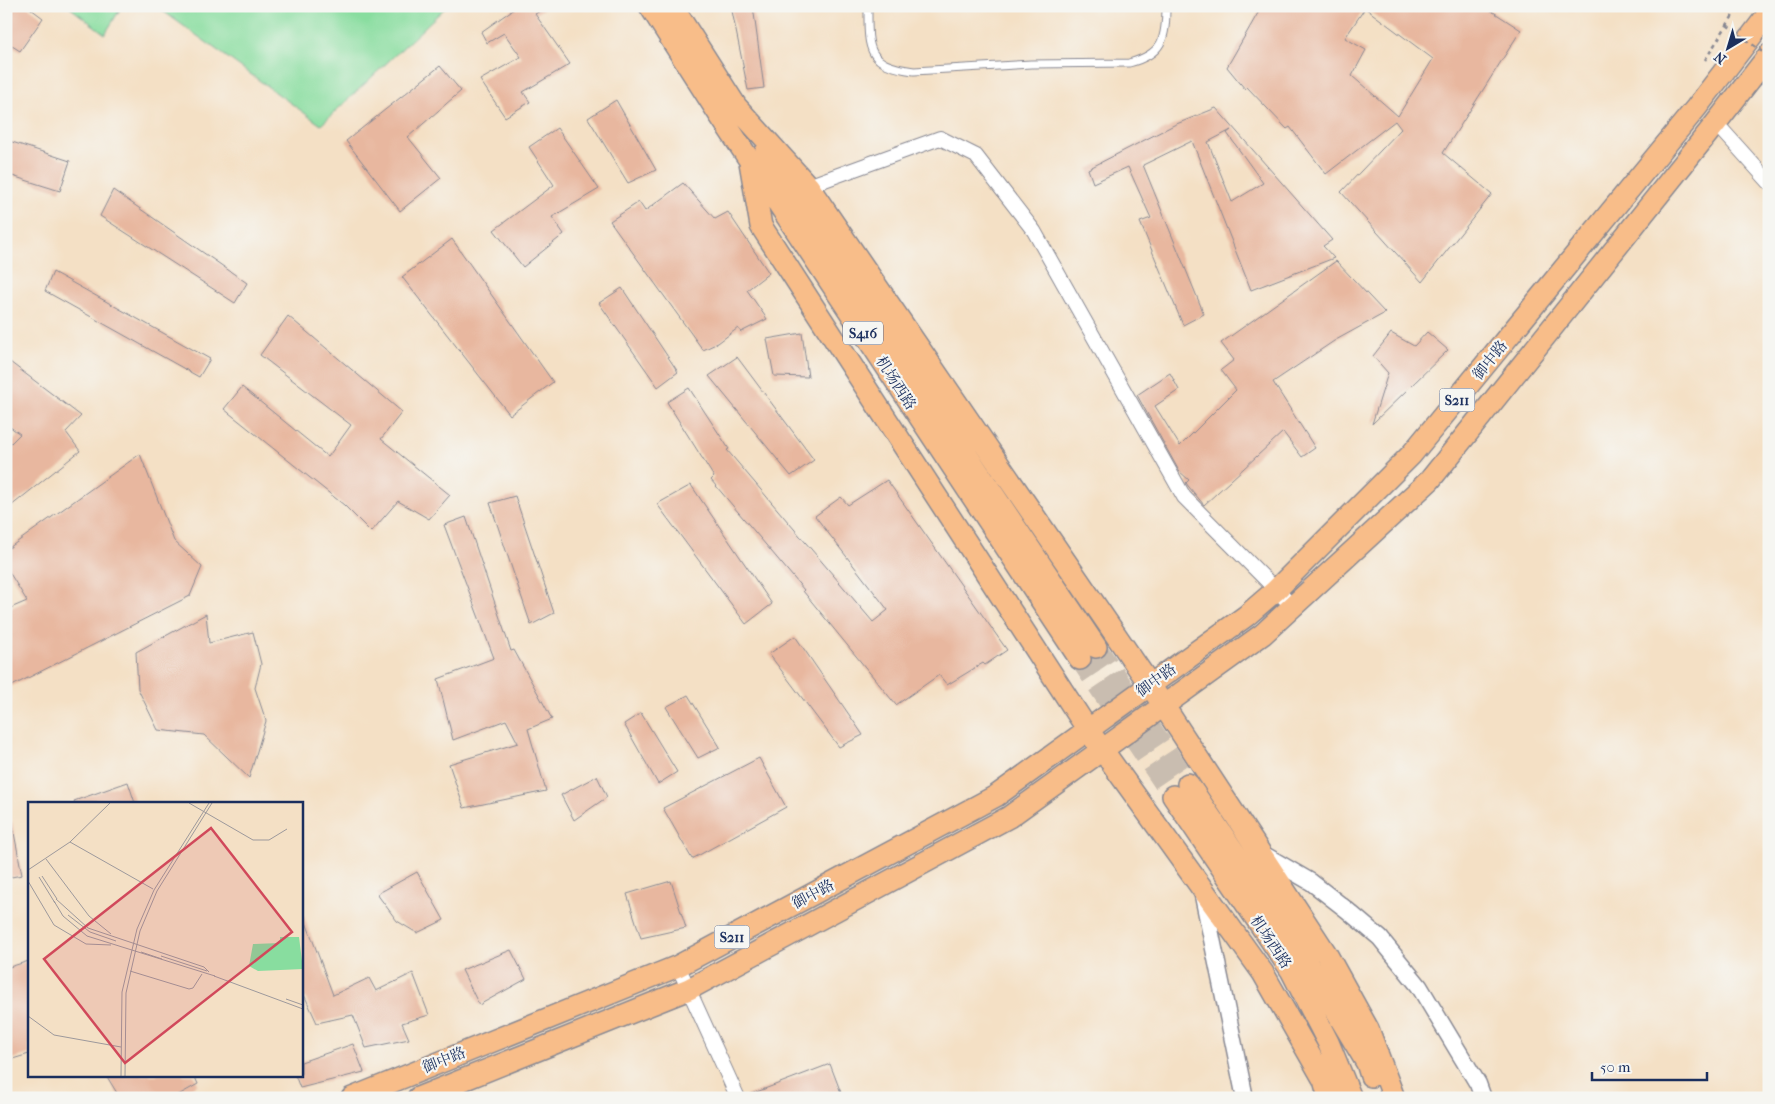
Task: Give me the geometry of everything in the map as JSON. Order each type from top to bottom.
[{"type":"main road","name":"机场西路","points":[[650,6],[750,162],[1088,653],[734,104]]},
{"type":"main road","name":"S416","points":[[672,6],[734,104]]},
{"type":"main road","name":"御中路","points":[[352,1098],[678,966],[996,796],[1246,616],[1275,590],[1411,455],[1696,108],[1769,13]]},
{"type":"main road","name":"御中路","points":[[418,1098],[689,989],[1008,817],[1264,634],[1430,480],[1769,56]]},
{"type":"main road","points":[[734,104],[808,186],[1164,706],[1327,955],[1368,1030],[1394,1098]]},
{"type":"main road","points":[[750,162],[761,226],[1088,730],[1263,973],[1324,1080],[1329,1098]]},
{"type":"main road","name":"机场西路","points":[[1351,1098],[1328,1042],[1291,970],[1180,790],[1288,931],[1367,1062],[1378,1098]]},
{"type":"street","points":[[1716,123],[1769,182]]},
{"type":"street","points":[[808,186],[940,138],[976,156],[1034,231],[1184,497],[1292,606]]},
{"type":"street","points":[[1260,852],[1311,882],[1380,938],[1419,986],[1478,1084],[1482,1098]]},
{"type":"street","points":[[1201,886],[1245,1098]]},
{"type":"street","points":[[678,966],[738,1098]]},
{"type":"lane","points":[[868,6],[868,39],[874,56],[884,64],[897,69],[914,71],[1031,64],[1129,63],[1144,59],[1155,51],[1163,39],[1166,6]]},
{"type":"path","points":[[1705,60],[1739,6]]},
{"type":"path","points":[[1727,25],[1769,56]]},
{"type":"green space","points":[[68,6],[122,6],[105,34]]},
{"type":"green space","points":[[156,6],[447,6],[321,125]]},
{"type":"building","points":[[6,6],[27,6],[43,18],[20,51],[6,42]]},
{"type":"building","points":[[518,6],[548,6],[535,14],[570,64],[523,92],[530,102],[505,117],[480,80],[521,57],[504,33],[487,43],[481,32]]},
{"type":"building","points":[[731,6],[753,6],[764,88],[748,90]]},
{"type":"building","points":[[1262,6],[1484,6],[1521,30],[1443,153],[1492,194],[1422,282],[1341,192],[1401,129],[1395,121],[1326,174],[1290,127],[1287,129],[1247,87],[1245,89],[1227,67]],"holes":[[[1365,8],[1433,59],[1398,116],[1352,76],[1366,50],[1345,38]]]},
{"type":"building","points":[[440,66],[461,91],[408,137],[441,178],[400,211],[346,141]]},
{"type":"building","points":[[616,100],[656,170],[628,183],[588,118]]},
{"type":"building","points":[[1216,108],[1332,240],[1323,246],[1334,258],[1251,290],[1192,141],[1143,165],[1204,314],[1183,325],[1140,222],[1151,218],[1128,167],[1093,183],[1088,169],[1174,125]],"holes":[[[1231,130],[1227,133],[1263,183],[1232,202],[1208,142]]]},
{"type":"building","points":[[557,128],[599,189],[552,217],[564,234],[523,267],[494,230],[554,185],[529,147]]},
{"type":"building","points":[[6,140],[70,161],[60,191],[6,174]]},
{"type":"building","points":[[683,183],[715,219],[728,212],[769,273],[747,290],[767,319],[741,332],[738,328],[718,343],[703,350],[610,221],[639,202],[645,211]]},
{"type":"building","points":[[113,190],[247,283],[235,303],[100,216]]},
{"type":"building","points":[[452,239],[553,382],[510,415],[402,277]]},
{"type":"building","points":[[1336,261],[1385,313],[1334,341],[1273,382],[1315,448],[1302,457],[1283,432],[1204,505],[1186,483],[1189,480],[1179,471],[1137,395],[1170,373],[1179,390],[1155,406],[1180,446],[1236,390],[1221,370],[1234,360],[1221,343]]},
{"type":"building","points":[[53,272],[210,359],[199,377],[45,291]]},
{"type":"building","points":[[622,288],[678,372],[658,387],[599,303]]},
{"type":"building","points":[[288,316],[402,412],[381,439],[450,495],[429,519],[398,501],[371,532],[344,505],[224,409],[242,387],[328,457],[351,425],[260,355]]},
{"type":"building","points":[[1427,332],[1448,350],[1372,424],[1388,373],[1373,356],[1391,333],[1414,346]]},
{"type":"building","points":[[802,333],[808,377],[774,376],[767,339]]},
{"type":"building","points":[[737,357],[814,460],[791,476],[709,376]]},
{"type":"building","points":[[6,359],[81,416],[66,432],[80,451],[6,510],[6,448],[20,434],[6,424]]},
{"type":"building","points":[[689,388],[729,449],[727,450],[873,622],[888,610],[815,516],[841,497],[848,505],[887,480],[1007,650],[985,665],[983,663],[947,685],[939,675],[896,705],[804,590],[711,480],[714,477],[667,402]]},
{"type":"building","points":[[140,454],[174,541],[202,567],[190,596],[6,689],[6,610],[27,601],[6,567],[6,550]]},
{"type":"building","points":[[691,485],[772,604],[746,624],[657,504]]},
{"type":"building","points":[[515,496],[554,613],[531,625],[490,503]]},
{"type":"building","points":[[466,517],[511,651],[514,650],[552,719],[528,729],[546,791],[464,808],[449,764],[518,743],[506,720],[453,740],[438,679],[494,658],[444,525]]},
{"type":"building","points":[[206,614],[209,643],[253,632],[261,664],[255,688],[266,721],[249,778],[204,735],[158,730],[138,689],[136,652]]},
{"type":"building","points":[[795,636],[863,735],[839,747],[769,654]]},
{"type":"building","points":[[688,695],[720,747],[698,758],[666,707]]},
{"type":"building","points":[[641,713],[677,772],[658,784],[624,724]]},
{"type":"building","points":[[759,758],[786,807],[692,859],[663,808]]},
{"type":"building","points":[[597,776],[607,797],[574,820],[561,795]]},
{"type":"building","points":[[128,782],[135,802],[74,802]]},
{"type":"building","points":[[6,822],[12,822],[22,875],[6,878]]},
{"type":"building","points":[[417,872],[444,920],[417,933],[397,921],[377,894]]},
{"type":"building","points":[[671,881],[686,928],[641,938],[627,894]]},
{"type":"building","points":[[302,914],[333,995],[369,978],[376,991],[413,973],[429,1015],[402,1023],[409,1039],[366,1048],[353,1015],[317,1023],[302,990]]},
{"type":"building","points":[[511,950],[526,979],[479,1005],[462,970]]},
{"type":"building","points":[[28,961],[28,1054],[6,1061],[6,968]]},
{"type":"building","points":[[353,1044],[364,1072],[300,1088],[295,1076],[302,1076],[302,1062]]},
{"type":"building","points":[[830,1064],[843,1098],[747,1098],[746,1096]]},
{"type":"building","points":[[107,1076],[194,1076],[198,1084],[173,1098],[120,1098]]},
{"type":"tunnel","points":[[1096,647],[1188,784]]},
{"type":"tunnel","points":[[1080,659],[1173,796]]}]
